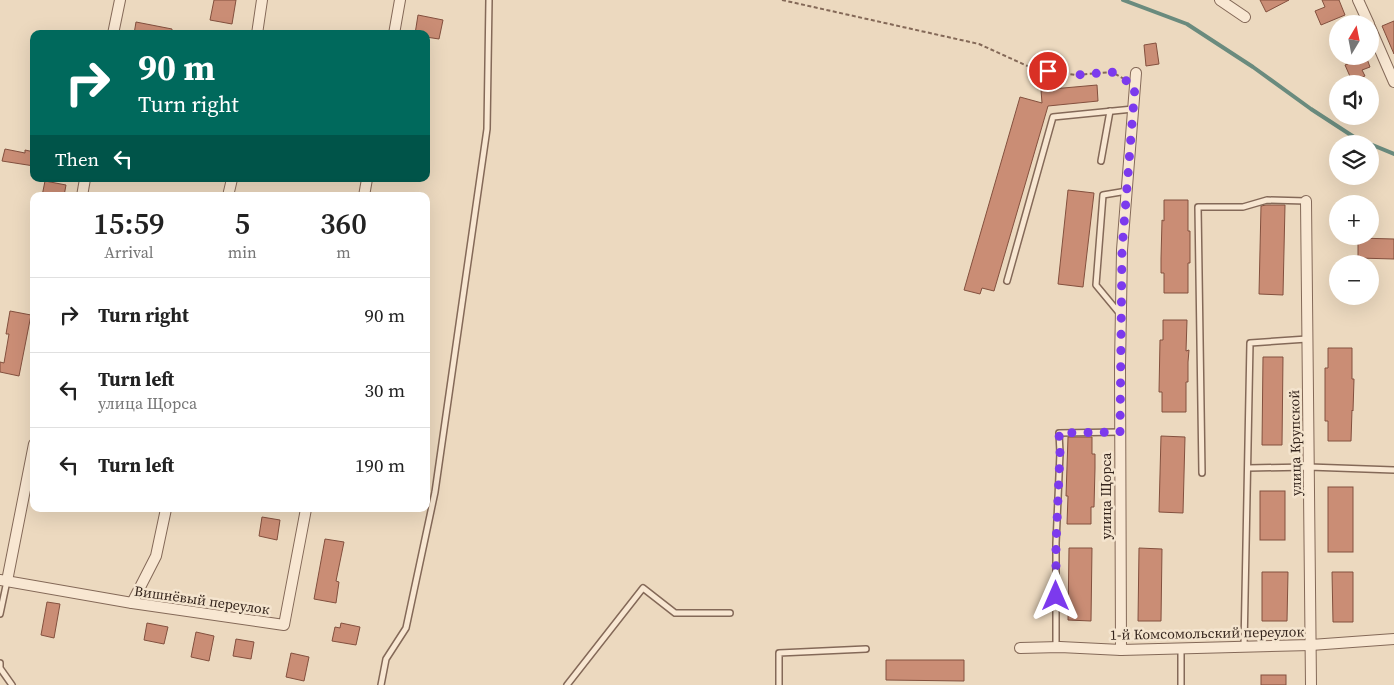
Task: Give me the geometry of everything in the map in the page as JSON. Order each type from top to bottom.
[{"type":"street","points":[[114,30],[120,0]]},
{"type":"street","points":[[258,30],[262,0]]},
{"type":"street","points":[[395,30],[400,0]]},
{"type":"street","points":[[1220,0],[1245,17]]},
{"type":"street","points":[[1358,0],[1365,15]]},
{"type":"street","points":[[1379,48],[1394,82]]},
{"type":"street","name":"улица Щорса","points":[[1121,650],[1120,315],[1122,250],[1136,73]]},
{"type":"street","name":"улица Крупской","points":[[1306,201],[1311,685]]},
{"type":"street","points":[[4,580],[30,462]]},
{"type":"street","points":[[132,603],[156,556],[165,512]]},
{"type":"street","name":"Вишнёвый переулок","points":[[4,580],[132,603],[284,626],[305,512]]},
{"type":"street","name":"1-й Комсомольский переулок","points":[[1020,648],[1121,650],[1311,645],[1394,639]]},
{"type":"lane","points":[[381,685],[386,659],[406,628],[435,492],[488,129],[489,0]]},
{"type":"lane","points":[[1007,281],[1052,117],[1133,109]]},
{"type":"lane","points":[[1101,161],[1110,111]]},
{"type":"lane","points":[[1120,315],[1096,285],[1103,195],[1127,191]]},
{"type":"lane","points":[[1202,473],[1198,207],[1243,207],[1268,200],[1306,201]]},
{"type":"lane","points":[[1244,647],[1250,343],[1307,339]]},
{"type":"lane","points":[[1056,648],[1059,433],[1120,432]]},
{"type":"lane","points":[[1248,468],[1309,467],[1394,470]]},
{"type":"lane","points":[[0,614],[4,580]]},
{"type":"lane","points":[[567,685],[644,588],[675,613],[730,613]]},
{"type":"lane","points":[[1181,648],[1181,685]]},
{"type":"lane","points":[[779,685],[780,653],[866,649]]},
{"type":"lane","points":[[0,663],[0,668],[12,685]]},
{"type":"path","points":[[782,0],[979,44],[1034,69],[1076,75],[1112,72],[1135,86]]},
{"type":"building","points":[[214,0],[236,0],[232,24],[210,20]]},
{"type":"building","points":[[1260,0],[1289,0],[1266,12]]},
{"type":"building","points":[[1322,0],[1339,0],[1345,15],[1329,15],[1329,22],[1321,25],[1315,11],[1325,7]]},
{"type":"building","points":[[418,15],[443,20],[439,39],[430,38],[430,30],[416,30]]},
{"type":"building","points":[[1394,21],[1394,54],[1382,26]]},
{"type":"building","points":[[136,22],[172,29],[172,30],[135,30]]},
{"type":"building","points":[[1156,43],[1159,64],[1146,66],[1144,45]]},
{"type":"building","points":[[1345,65],[1369,65],[1370,67],[1362,70],[1364,75],[1349,75]]},
{"type":"building","points":[[1097,85],[1098,101],[1048,106],[994,291],[982,288],[980,294],[964,290],[1020,97],[1042,103],[1041,90]]},
{"type":"building","points":[[5,149],[25,153],[25,150],[30,151],[30,165],[2,161]]},
{"type":"building","points":[[45,182],[66,185],[65,192],[43,192]]},
{"type":"building","points":[[1068,190],[1094,193],[1083,287],[1058,284]]},
{"type":"building","points":[[1164,200],[1188,200],[1190,263],[1188,263],[1188,293],[1164,293],[1164,273],[1161,273],[1161,259]]},
{"type":"building","points":[[1285,205],[1283,295],[1259,294],[1261,206]]},
{"type":"building","points":[[1379,239],[1394,239],[1394,259],[1379,259],[1379,255],[1358,255],[1358,245],[1379,245]]},
{"type":"building","points":[[10,311],[30,315],[19,376],[0,372],[0,362],[4,363],[9,334],[6,334]]},
{"type":"building","points":[[1163,320],[1187,320],[1186,351],[1189,350],[1186,412],[1162,412],[1162,392],[1159,392],[1160,340],[1163,340]]},
{"type":"building","points":[[1328,348],[1352,348],[1352,379],[1354,379],[1351,441],[1328,441],[1328,421],[1325,421],[1325,368],[1328,368]]},
{"type":"building","points":[[1263,357],[1283,357],[1282,445],[1262,445]]},
{"type":"building","points":[[1161,436],[1185,437],[1183,513],[1159,512]]},
{"type":"building","points":[[1068,437],[1092,437],[1092,454],[1095,454],[1095,468],[1094,507],[1091,507],[1091,524],[1067,524]]},
{"type":"building","points":[[1328,487],[1353,487],[1353,552],[1328,552]]},
{"type":"building","points":[[1260,491],[1285,491],[1285,540],[1260,540]]},
{"type":"building","points":[[262,517],[280,520],[277,540],[259,536]]},
{"type":"building","points":[[325,539],[344,542],[336,581],[339,582],[336,603],[314,599]]},
{"type":"building","points":[[1069,548],[1092,548],[1091,621],[1068,620]]},
{"type":"building","points":[[1139,548],[1162,549],[1161,621],[1138,621]]},
{"type":"building","points":[[1262,572],[1288,572],[1287,621],[1262,621]]},
{"type":"building","points":[[1332,572],[1353,572],[1353,622],[1333,622]]},
{"type":"building","points":[[47,602],[60,604],[54,638],[41,635]]},
{"type":"building","points":[[147,623],[168,627],[164,644],[144,640]]},
{"type":"building","points":[[341,623],[360,627],[356,645],[332,641],[335,627],[340,628]]},
{"type":"building","points":[[196,632],[214,636],[209,661],[191,657]]},
{"type":"building","points":[[236,639],[254,642],[251,659],[233,656]]},
{"type":"building","points":[[291,653],[309,657],[304,681],[286,677]]},
{"type":"building","points":[[886,660],[964,660],[964,681],[886,680]]},
{"type":"building","points":[[1261,675],[1286,675],[1286,685],[1261,685]]},
{"type":"waterway","points":[[1123,0],[1187,24],[1351,135]]},
{"type":"waterway","points":[[1379,148],[1394,154]]},
{"type":"route","points":[[1048,71],[1076,75],[1112,72],[1135,86],[1122,250],[1120,432],[1059,433],[1056,596]]}]
